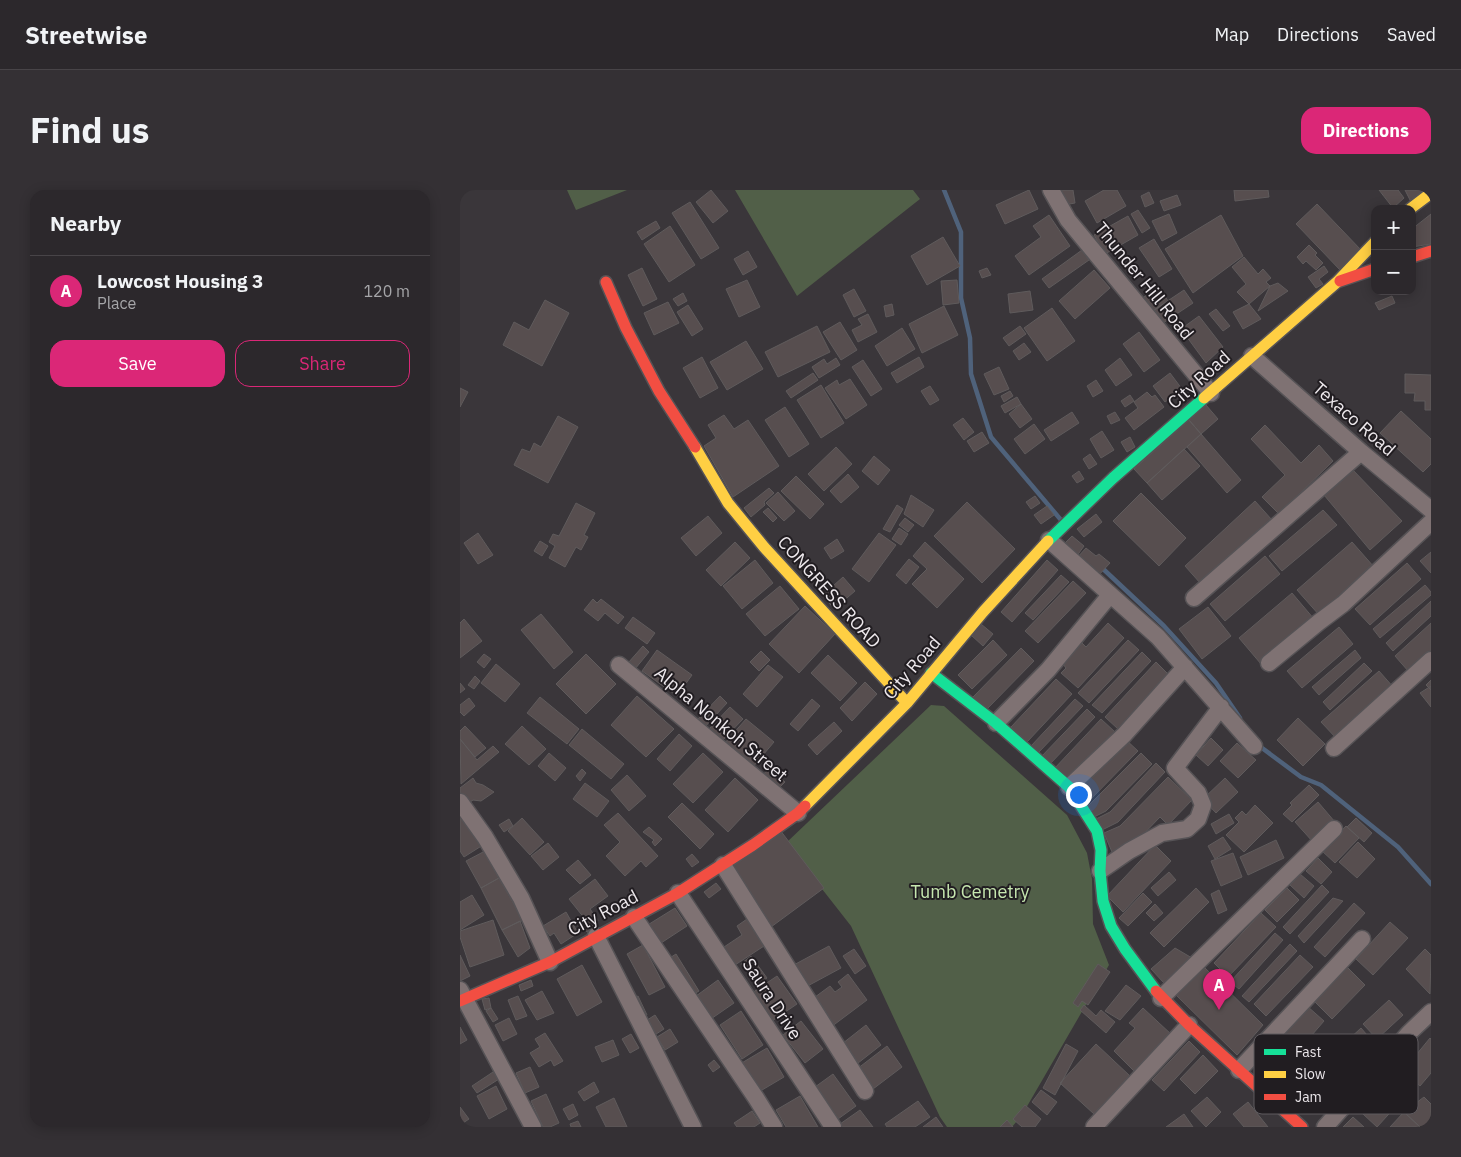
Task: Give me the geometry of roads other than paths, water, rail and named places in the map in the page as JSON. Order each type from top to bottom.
[{"type":"street","name":"Thunder Hill Road","points":[[1051,190],[1068,220],[1211,393]]},
{"type":"street","points":[[1415,205],[1431,193]]},
{"type":"street","name":"City Road","points":[[461,996],[550,962],[678,893],[723,865],[798,813],[907,703],[983,612],[1049,540],[1113,478],[1337,282],[1371,246]]},
{"type":"street","points":[[1416,256],[1431,251]]},
{"type":"street","points":[[1337,282],[1371,270]]},
{"type":"street","name":"CONGRESS ROAD","points":[[606,282],[626,328],[659,391],[728,503],[764,547],[907,703]]},
{"type":"street","name":"Texaco Road","points":[[1252,356],[1361,452],[1431,510]]},
{"type":"street","points":[[1194,598],[1361,452]]},
{"type":"street","points":[[1270,663],[1343,604],[1431,522]]},
{"type":"street","points":[[1049,540],[1158,638],[1254,746]]},
{"type":"street","points":[[996,723],[1048,670],[1110,595]]},
{"type":"street","points":[[1334,748],[1431,660]]},
{"type":"street","name":"Alpha Nonkoh Street","points":[[619,664],[798,813]]},
{"type":"street","points":[[1069,787],[1124,735],[1185,667]]},
{"type":"street","points":[[931,673],[996,723],[1069,787],[1097,830],[1101,850],[1100,871],[1103,901],[1111,926],[1125,949],[1161,998],[1254,1084]]},
{"type":"street","points":[[1100,871],[1137,846],[1162,833],[1188,829],[1198,820],[1203,805],[1198,793],[1175,768],[1221,707]]},
{"type":"street","points":[[460,802],[485,837],[520,898],[550,962]]},
{"type":"street","points":[[1161,998],[1334,829]]},
{"type":"street","points":[[723,865],[865,1092]]},
{"type":"street","name":"Saura Drive","points":[[678,893],[833,1127]]},
{"type":"street","points":[[634,916],[774,1127]]},
{"type":"street","points":[[596,936],[693,1127]]},
{"type":"street","points":[[1273,1034],[1362,939]]},
{"type":"street","points":[[461,996],[533,1127]]},
{"type":"street","points":[[1408,1034],[1431,1012]]},
{"type":"street","points":[[1094,1127],[1189,1025]]},
{"type":"street","points":[[1239,1070],[1254,1054]]},
{"type":"street","points":[[1288,1114],[1302,1127]]},
{"type":"street","points":[[1325,1127],[1337,1114]]},
{"type":"waterway","points":[[944,190],[961,232],[961,298],[970,338],[971,374],[991,437],[1061,520]]},
{"type":"waterway","points":[[1100,566],[1164,626],[1216,683],[1240,718]]},
{"type":"waterway","points":[[1258,745],[1301,777],[1321,785],[1398,847],[1431,884]]},
{"type":"place","name":"Lowcost Housing 3","points":[[1219,1010]]},
{"type":"park label","name":"Tumb Cemetry","points":[[970,892]]}]
